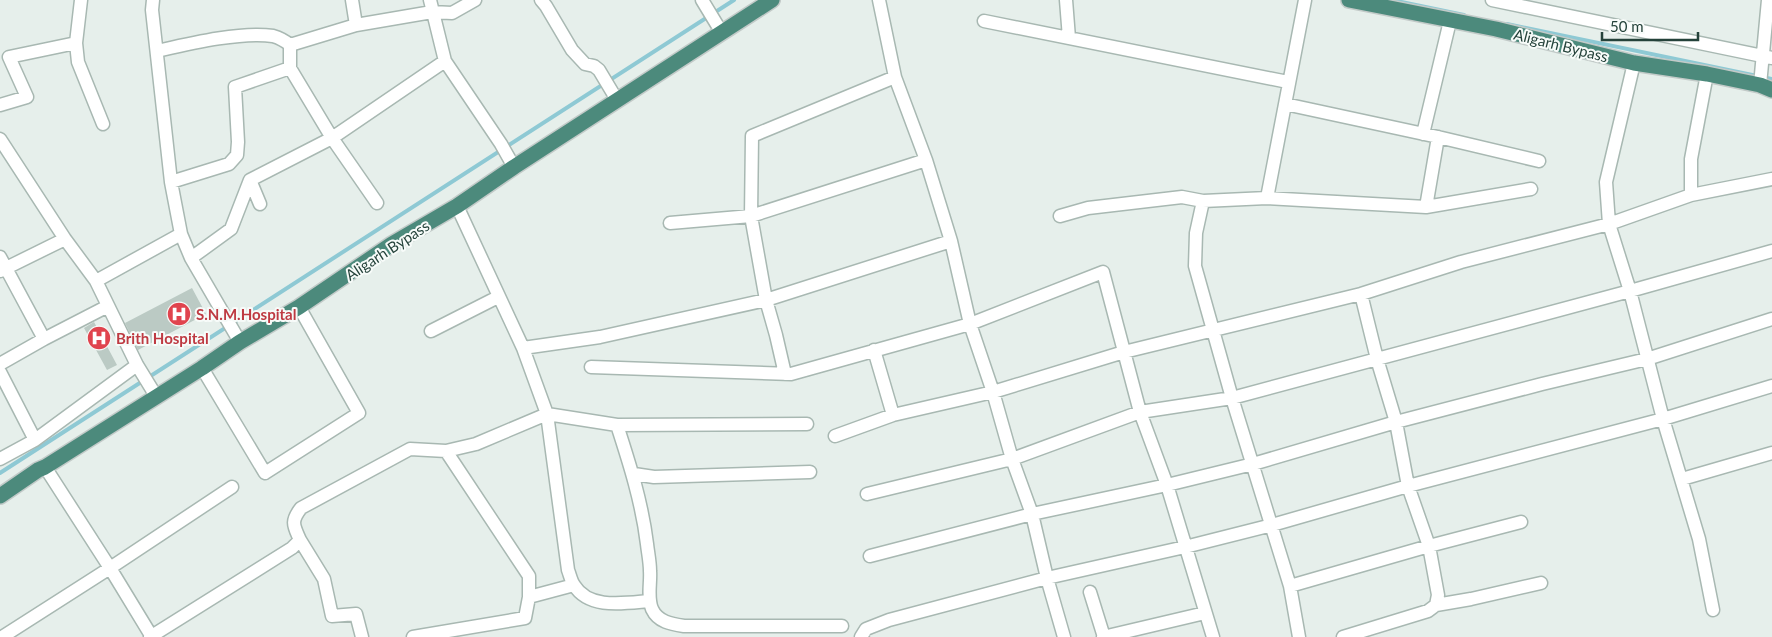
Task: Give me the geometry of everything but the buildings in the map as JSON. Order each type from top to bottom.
[{"type":"highway","name":"Aligarh Bypass","points":[[0,496],[45,467],[153,391],[202,368],[237,337],[298,307],[392,244],[457,206],[511,162],[615,98],[720,29],[772,0]]},
{"type":"highway","name":"Aligarh Bypass","points":[[1349,0],[1496,29],[1634,63],[1764,85]]},
{"type":"street","points":[[81,0],[76,43],[78,62],[103,124]]},
{"type":"street","points":[[154,0],[152,10],[171,182],[182,234],[191,258],[237,337]]},
{"type":"street","points":[[352,0],[356,25]]},
{"type":"street","points":[[290,45],[356,25],[431,6],[452,13],[475,0]]},
{"type":"street","points":[[541,0],[579,60],[599,70],[615,98]]},
{"type":"street","points":[[879,0],[895,77],[926,160],[951,242],[970,324],[993,392],[1012,458],[1032,514],[1047,578],[1064,637]]},
{"type":"street","points":[[1066,0],[1069,38]]},
{"type":"street","points":[[1267,198],[1305,0]]},
{"type":"street","points":[[1492,0],[1765,60]]},
{"type":"street","points":[[1764,85],[1768,0]]},
{"type":"street","points":[[705,4],[720,29]]},
{"type":"street","points":[[431,6],[445,61],[511,162]]},
{"type":"street","points":[[984,21],[1288,82]]},
{"type":"street","points":[[1423,134],[1450,21]]},
{"type":"street","points":[[157,51],[194,43],[245,36],[272,36],[282,39],[290,45]]},
{"type":"street","points":[[0,105],[27,97],[5,58],[76,43]]},
{"type":"street","points":[[290,45],[290,68],[332,138],[377,203]]},
{"type":"street","points":[[191,258],[231,229],[250,180],[332,138],[445,61]]},
{"type":"street","points":[[1634,63],[1606,182],[1610,224],[1630,291],[1663,419],[1699,539],[1713,610]]},
{"type":"street","points":[[171,182],[229,164],[237,155],[235,87],[290,68]]},
{"type":"street","points":[[1691,195],[1691,159],[1707,74]]},
{"type":"street","points":[[786,374],[766,300],[751,216],[752,136],[895,77]]},
{"type":"street","points":[[1285,104],[1540,161]]},
{"type":"street","points":[[1426,208],[1438,137]]},
{"type":"street","points":[[0,139],[96,281],[138,367],[153,391]]},
{"type":"street","points":[[670,223],[751,216],[926,160]]},
{"type":"street","points":[[835,436],[893,415],[993,392],[1124,352],[1361,294],[1461,262],[1610,224],[1691,195],[1772,179]]},
{"type":"street","points":[[250,180],[260,204]]},
{"type":"street","points":[[1060,216],[1088,208],[1182,197],[1203,201],[1267,198],[1426,208],[1532,189]]},
{"type":"street","points":[[1203,201],[1196,233],[1195,266],[1232,398],[1290,586],[1299,637]]},
{"type":"street","points":[[457,206],[523,348],[547,414],[568,570],[574,585],[581,593],[595,601],[621,604],[650,601]]},
{"type":"street","points":[[96,281],[182,234]]},
{"type":"street","points":[[44,339],[2,265],[66,239]]},
{"type":"street","points":[[523,348],[600,337],[766,300],[951,242]]},
{"type":"street","points":[[867,494],[1012,458],[1140,412],[1232,398],[1772,251]]},
{"type":"street","points":[[590,367],[791,374],[970,324],[1103,272],[1140,412],[1167,485],[1204,613],[1213,637]]},
{"type":"street","points":[[1361,294],[1377,359],[1396,422],[1408,486],[1429,546],[1438,595],[1436,605]]},
{"type":"street","points":[[431,331],[498,297]]},
{"type":"street","points":[[0,364],[108,306]]},
{"type":"street","points":[[202,368],[265,473],[359,413],[298,307]]},
{"type":"street","points":[[870,556],[1032,514],[1167,485],[1253,464],[1396,422],[1647,359],[1772,319]]},
{"type":"street","points":[[874,350],[893,415]]},
{"type":"street","points":[[0,459],[35,440],[138,367]]},
{"type":"street","points":[[0,372],[35,440]]},
{"type":"street","points":[[861,637],[866,629],[889,620],[1047,578],[1185,547],[1272,524],[1663,419],[1772,386]]},
{"type":"street","points":[[362,637],[356,614],[332,616],[324,579],[300,540],[293,523],[294,516],[301,508],[410,449],[446,451],[476,444],[547,414],[617,425],[807,424]]},
{"type":"street","points":[[617,425],[634,474],[647,544],[650,570],[650,601],[653,610],[661,620],[684,626],[842,626]]},
{"type":"street","points":[[412,637],[525,618],[529,597],[529,576],[446,451]]},
{"type":"street","points":[[1682,479],[1772,453]]},
{"type":"street","points":[[45,467],[110,568],[151,637],[292,548],[300,540]]},
{"type":"street","points":[[634,474],[654,477],[810,472]]},
{"type":"street","points":[[2,637],[232,487]]},
{"type":"street","points":[[1290,586],[1521,522]]},
{"type":"street","points":[[1343,637],[1428,611],[1436,605],[1471,599],[1541,582]]},
{"type":"street","points":[[529,597],[574,585]]},
{"type":"street","points":[[1090,592],[1103,637],[1204,613]]},
{"type":"waterway","points":[[0,473],[734,0]]},
{"type":"waterway","points":[[1392,0],[1464,15]]},
{"type":"waterway","points":[[1507,24],[1772,79]]},
{"type":"place","name":"S.N.M.Hospital","points":[[179,314]]},
{"type":"place","name":"Brith Hospital","points":[[99,338]]}]
